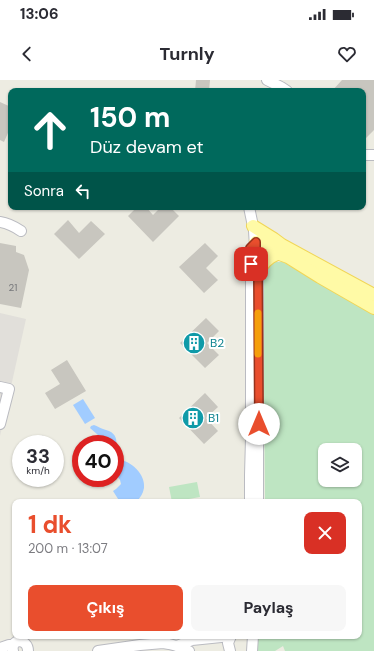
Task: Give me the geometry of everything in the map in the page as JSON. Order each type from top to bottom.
[{"type":"main road","points":[[253,226],[274,239],[280,249],[288,257],[374,308]]},
{"type":"main road","points":[[254,247],[269,252],[280,249],[374,295]]},
{"type":"main road","points":[[258,274],[261,266],[280,249]]},
{"type":"street","points":[[267,80],[282,88]]},
{"type":"street","points":[[278,80],[291,88]]},
{"type":"street","points":[[244,210],[250,240],[254,247],[258,274],[258,499]]},
{"type":"street","points":[[250,210],[253,226],[254,247],[250,499]]},
{"type":"street","points":[[0,222],[21,231]]},
{"type":"street","points":[[0,387],[8,389],[0,424]]},
{"type":"street","points":[[177,646],[192,640],[202,639]]},
{"type":"street","points":[[230,639],[228,643],[230,651]]},
{"type":"street","points":[[0,648],[8,645],[13,648],[18,642],[23,642],[29,648],[28,651]]},
{"type":"street","points":[[98,651],[145,644],[169,644],[189,651]]},
{"type":"shaded area","points":[[0,313],[26,319],[0,436]]},
{"type":"green space","points":[[275,262],[283,262],[374,314],[374,651],[285,651],[283,646],[275,651],[256,651],[258,639],[362,639],[362,499],[265,499],[263,277],[266,268]]},
{"type":"green space","points":[[197,482],[200,497],[189,499],[171,499],[169,487]]},
{"type":"water","points":[[83,399],[95,418],[85,424],[73,405]]},
{"type":"water","points":[[94,425],[109,431],[114,435],[98,435],[90,428]]},
{"type":"water","points":[[124,461],[131,464],[139,472],[144,483],[144,490],[141,496],[138,499],[118,499],[113,491],[118,487],[124,487]]},
{"type":"building","points":[[196,80],[210,80],[209,88],[195,88]]},
{"type":"building","points":[[342,80],[374,80],[374,130],[366,138],[366,88],[335,88]]},
{"type":"building","points":[[0,102],[8,106],[8,133],[4,142],[0,140]]},
{"type":"building","points":[[134,210],[149,210],[153,215],[158,210],[173,210],[179,216],[153,242],[128,216]]},
{"type":"building","points":[[68,220],[79,233],[91,221],[105,234],[79,259],[54,234]]},
{"type":"building","points":[[0,243],[16,246],[16,252],[24,255],[29,270],[21,308],[0,304]]},
{"type":"building","points":[[205,243],[218,256],[206,268],[218,280],[204,293],[179,267]]},
{"type":"building","name":"B2","points":[[206,318],[219,331],[207,343],[219,355],[205,368],[180,343]]},
{"type":"building","points":[[67,360],[86,391],[55,409],[45,393],[60,384],[51,370]]},
{"type":"building","name":"B1","points":[[205,393],[218,407],[206,418],[218,431],[204,444],[179,418]]},
{"type":"slow traffic","points":[[258,313],[258,354]]},
{"type":"place","name":"B2","points":[[194,343]]},
{"type":"place","name":"B1","points":[[193,418]]},
{"type":"route","points":[[251,264],[250,248],[256,242],[256,263],[258,274],[259,424]]}]
